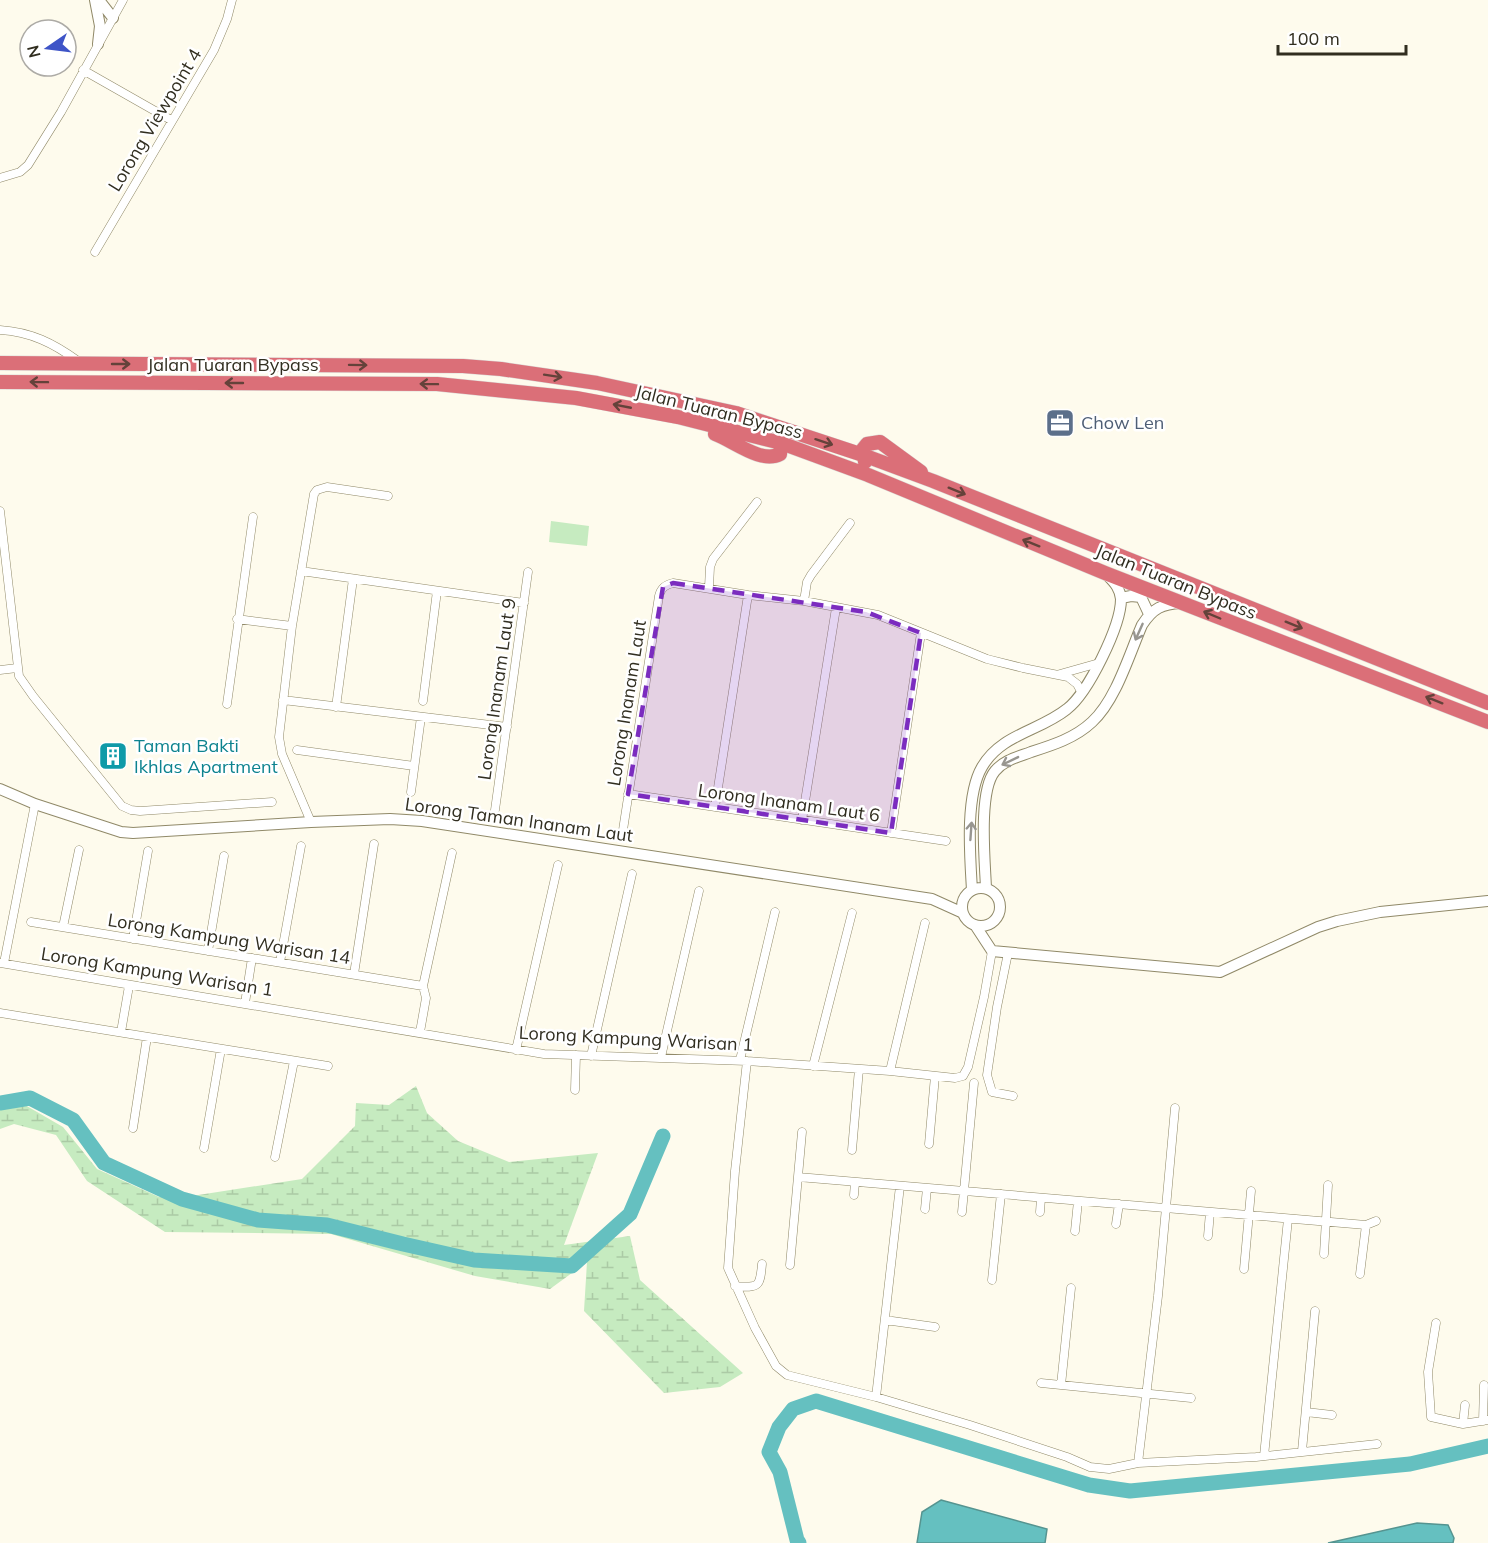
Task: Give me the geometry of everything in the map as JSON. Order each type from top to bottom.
[{"type":"highway","name":"Jalan Tuaran Bypass","points":[[0,363],[463,366],[597,383],[736,413],[863,455],[867,444],[880,442],[933,481],[1488,703]]},
{"type":"highway","name":"Jalan Tuaran Bypass","points":[[0,382],[437,384],[576,398],[678,417],[729,439],[757,455],[774,457],[780,454],[781,443],[778,436],[736,413]]},
{"type":"highway","name":"Jalan Tuaran Bypass","points":[[781,443],[868,475],[1106,573],[1488,722]]},
{"type":"highway","points":[[863,455],[868,475]]},
{"type":"main road","points":[[97,0],[113,18]]},
{"type":"main road","points":[[97,0],[98,44]]},
{"type":"main road","points":[[1106,573],[1116,584],[1121,597],[1117,619],[1099,663],[1082,693],[1067,710],[996,749],[981,768],[974,788],[968,893],[962,908],[965,918],[975,925],[992,951],[1220,972],[1336,921],[1380,912],[1488,901]]},
{"type":"main road","points":[[1121,597],[1141,597],[1149,614]]},
{"type":"main road","points":[[986,888],[984,842],[986,791],[994,772],[1008,760],[1076,735],[1094,721],[1109,701],[1149,614],[1162,606],[1184,603]]},
{"type":"main road","name":"Lorong Taman Inanam Laut","points":[[0,789],[35,804],[105,828],[133,833],[390,819],[429,822],[932,899],[963,913]]},
{"type":"main road","points":[[932,899],[986,888]]},
{"type":"main road","points":[[975,925],[989,924],[997,916],[1000,905],[996,895],[986,888]]},
{"type":"main road","name":"Lorong Kampung Warisan 1","points":[[989,924],[992,951]]},
{"type":"street","points":[[0,178],[20,172],[27,165],[61,112],[123,0]]},
{"type":"street","name":"Lorong Viewpoint 4","points":[[95,252],[214,50],[232,0]]},
{"type":"street","points":[[83,70],[171,120]]},
{"type":"street","points":[[0,330],[28,333],[43,339],[80,364]]},
{"type":"street","points":[[311,822],[280,745],[279,730],[292,626],[314,494],[322,488],[388,496]]},
{"type":"street","points":[[757,502],[713,559],[710,567],[709,587],[878,615],[987,659],[1034,671],[1059,674],[1073,680],[1082,693]]},
{"type":"street","points":[[0,511],[17,668],[22,683],[122,806],[140,812],[272,802]]},
{"type":"street","points":[[227,704],[237,619],[253,517]]},
{"type":"street","points":[[804,601],[807,582],[811,575],[850,523]]},
{"type":"street","points":[[301,571],[524,603]]},
{"type":"street","name":"Lorong Inanam Laut 9","points":[[495,810],[528,572]]},
{"type":"street","points":[[336,707],[353,579]]},
{"type":"street","name":"Lorong Inanam Laut","points":[[623,830],[658,596],[667,584],[709,587]]},
{"type":"street","points":[[423,702],[437,591]]},
{"type":"street","points":[[715,807],[748,595]]},
{"type":"street","points":[[802,820],[836,608]]},
{"type":"street","points":[[237,619],[292,626]]},
{"type":"street","points":[[891,833],[921,633]]},
{"type":"street","points":[[1059,674],[1099,663]]},
{"type":"street","points":[[0,670],[17,668]]},
{"type":"street","points":[[283,700],[507,727]]},
{"type":"street","points":[[411,792],[421,717]]},
{"type":"street","points":[[297,750],[414,766]]},
{"type":"street","name":"Lorong Inanam Laut 6","points":[[628,794],[946,841]]},
{"type":"street","points":[[2,963],[35,804]]},
{"type":"street","points":[[354,975],[374,844]]},
{"type":"street","points":[[280,962],[301,846]]},
{"type":"street","points":[[63,927],[79,850]]},
{"type":"street","points":[[133,939],[148,851]]},
{"type":"street","points":[[420,1032],[426,998],[423,986],[452,853]]},
{"type":"street","points":[[208,951],[224,856]]},
{"type":"street","points":[[516,1050],[558,865]]},
{"type":"street","points":[[591,1056],[632,874]]},
{"type":"street","points":[[661,1058],[699,891]]},
{"type":"street","points":[[775,912],[744,1060],[728,1261],[730,1274],[755,1328],[781,1371],[794,1377],[876,1397],[970,1425],[1067,1457],[1090,1467],[1109,1469],[1138,1463],[1264,1456],[1377,1444]]},
{"type":"street","points":[[813,1066],[852,913]]},
{"type":"street","name":"Lorong Kampung Warisan 14","points":[[31,922],[423,986]]},
{"type":"street","points":[[890,1071],[925,923]]},
{"type":"street","name":"Lorong Kampung Warisan 1","points":[[2,963],[516,1050],[591,1056],[744,1060],[955,1078],[965,1074],[979,1021],[992,951]]},
{"type":"street","points":[[1008,953],[987,1075],[992,1092],[1013,1096]]},
{"type":"street","points":[[245,1003],[252,958]]},
{"type":"street","points":[[121,1032],[129,986]]},
{"type":"street","points":[[0,1013],[328,1066]]},
{"type":"street","points":[[133,1128],[147,1037]]},
{"type":"street","points":[[204,1148],[221,1049]]},
{"type":"street","points":[[575,1090],[576,1055]]},
{"type":"street","points":[[275,1157],[294,1060]]},
{"type":"street","points":[[852,1150],[859,1069]]},
{"type":"street","points":[[928,1144],[935,1076]]},
{"type":"street","points":[[962,1212],[974,1083]]},
{"type":"street","points":[[1138,1463],[1167,1208],[1175,1108]]},
{"type":"street","points":[[790,1266],[802,1132]]},
{"type":"street","points":[[798,1177],[1366,1226],[1376,1221]]},
{"type":"street","points":[[854,1195],[855,1182]]},
{"type":"street","points":[[876,1397],[900,1185]]},
{"type":"street","points":[[1324,1254],[1328,1185]]},
{"type":"street","points":[[926,1209],[927,1188]]},
{"type":"street","points":[[1244,1269],[1251,1191]]},
{"type":"street","points":[[992,1280],[1001,1194]]},
{"type":"street","points":[[1040,1212],[1041,1197]]},
{"type":"street","points":[[1075,1231],[1078,1201]]},
{"type":"street","points":[[1116,1224],[1119,1204]]},
{"type":"street","points":[[1208,1236],[1210,1212]]},
{"type":"street","points":[[1264,1456],[1288,1219]]},
{"type":"street","points":[[1360,1274],[1366,1226]]},
{"type":"street","points":[[735,1286],[752,1288],[756,1286],[761,1280],[762,1264]]},
{"type":"street","points":[[1060,1385],[1071,1287]]},
{"type":"street","points":[[1302,1451],[1315,1311]]},
{"type":"street","points":[[885,1320],[935,1327]]},
{"type":"street","points":[[1436,1323],[1428,1372],[1429,1413],[1434,1419],[1463,1424],[1485,1421],[1484,1385]]},
{"type":"street","points":[[1041,1383],[1191,1398]]},
{"type":"street","points":[[1463,1424],[1465,1405]]},
{"type":"street","points":[[1306,1412],[1332,1415]]},
{"type":"highlighted area","points":[[673,583],[709,587],[866,612],[921,633],[891,833],[628,794],[663,587]]},
{"type":"green space","points":[[551,521],[589,526],[587,546],[549,542]]},
{"type":"green space","points":[[416,1086],[427,1113],[458,1141],[509,1162],[598,1153],[564,1245],[630,1236],[640,1280],[743,1373],[720,1387],[664,1393],[584,1311],[587,1262],[550,1289],[475,1276],[331,1234],[165,1232],[87,1181],[56,1135],[14,1124],[0,1129],[0,1096],[25,1105],[63,1127],[97,1169],[159,1197],[192,1196],[302,1179],[355,1126],[356,1103],[389,1105]]},
{"type":"water","points":[[941,1500],[1047,1529],[1045,1543],[917,1543],[922,1512]]},
{"type":"water","points":[[1417,1523],[1448,1525],[1454,1538],[1453,1543],[1328,1543]]},
{"type":"waterway","points":[[0,1103],[30,1098],[73,1120],[104,1163],[182,1199],[258,1220],[327,1225],[474,1260],[572,1266],[630,1214],[663,1136]]},
{"type":"waterway","points":[[799,1543],[780,1472],[769,1452],[779,1427],[793,1409],[816,1401],[1089,1485],[1130,1491],[1410,1464],[1488,1446]]},
{"type":"place","name":"Chow Len","points":[[1060,423]]},
{"type":"place","name":"Taman Bakti Ikhlas Apartment","points":[[113,756]]}]
